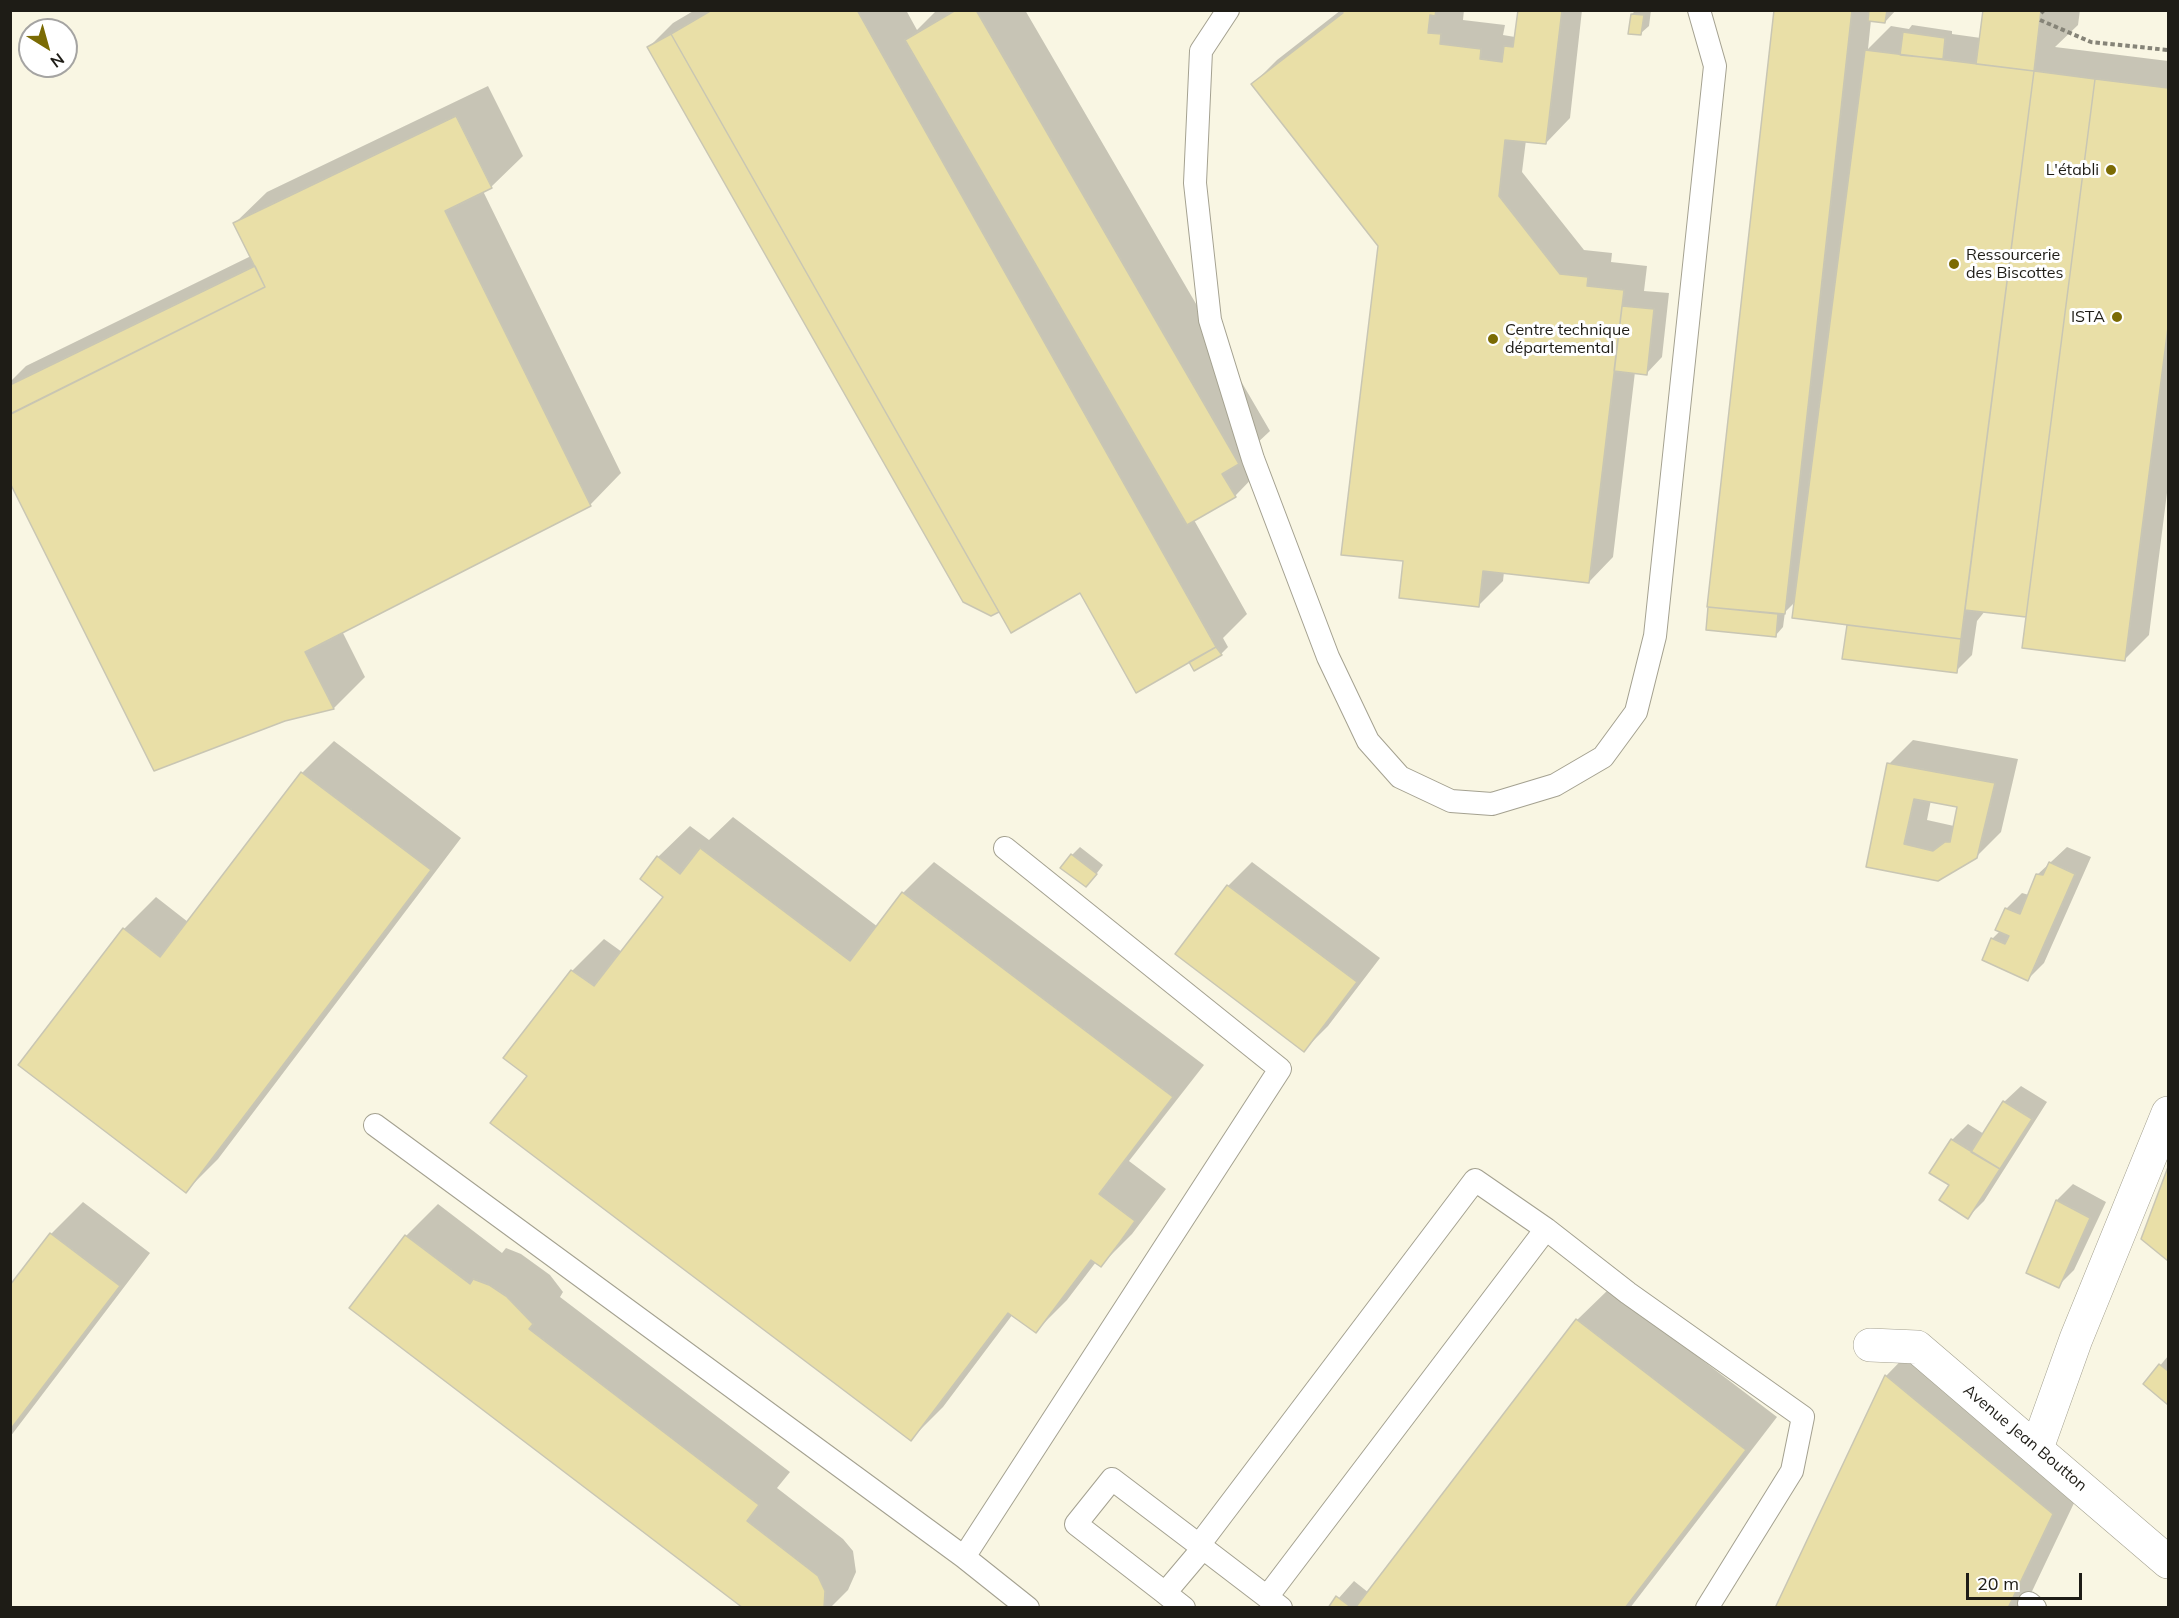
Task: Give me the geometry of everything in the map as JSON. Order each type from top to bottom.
[{"type":"street","points":[[2037,1448],[2076,1339],[2169,1113]]},
{"type":"street","name":"Avenue Jean Boutton","points":[[1870,1345],[1917,1347],[2169,1562]]},
{"type":"lane","points":[[1228,10],[1201,51],[1195,183],[1210,320],[1253,459],[1328,657],[1368,741],[1400,777],[1451,801],[1492,804],[1555,785],[1603,757],[1636,712],[1655,636],[1714,66],[1699,10]]},
{"type":"lane","points":[[964,1557],[1280,1069],[1005,848]]},
{"type":"lane","points":[[375,1125],[964,1557],[1029,1608]]},
{"type":"lane","points":[[1165,1593],[1474,1180],[1546,1229],[1628,1293],[1803,1417],[1792,1471],[1707,1608]]},
{"type":"lane","points":[[1184,1608],[1076,1524],[1112,1479],[1274,1602],[1546,1229]]},
{"type":"path","points":[[2040,20],[2091,42],[2169,50]]},
{"type":"building","points":[[712,10],[857,10],[1216,647],[1136,693],[1080,593],[1011,633],[671,34]]},
{"type":"building","points":[[956,10],[976,10],[1239,464],[1222,474],[1236,497],[1187,525],[905,40]]},
{"type":"building","name":"Centre technique départemental","points":[[1341,10],[1436,10],[1435,16],[1430,15],[1428,33],[1441,34],[1440,44],[1481,49],[1480,59],[1502,62],[1504,46],[1513,47],[1518,10],[1562,10],[1546,144],[1505,140],[1499,196],[1560,274],[1588,277],[1587,286],[1624,290],[1589,583],[1483,571],[1479,607],[1399,598],[1403,561],[1341,555],[1378,246],[1251,84],[1343,13]]},
{"type":"building","points":[[1774,10],[1852,10],[1785,614],[1707,607]]},
{"type":"building","points":[[1869,10],[1887,10],[1885,23],[1868,21]]},
{"type":"building","points":[[1983,10],[2041,10],[2034,71],[1976,64]]},
{"type":"building","points":[[1631,14],[1644,15],[1641,35],[1628,34]]},
{"type":"building","points":[[1903,32],[1945,38],[1943,59],[1900,55]]},
{"type":"building","points":[[671,34],[999,612],[991,616],[963,602],[647,47]]},
{"type":"building","points":[[1865,50],[2034,71],[1961,639],[1792,618]]},
{"type":"building","points":[[2034,71],[2095,79],[2026,617],[1965,610]]},
{"type":"building","points":[[2095,79],[2168,88],[2168,327],[2125,661],[2022,648]]},
{"type":"building","points":[[456,116],[492,188],[445,211],[591,506],[305,652],[334,709],[285,721],[154,771],[10,483],[10,414],[265,287],[233,223]]},
{"type":"building","points":[[255,266],[265,287],[11,414],[10,385]]},
{"type":"building","points":[[1622,306],[1654,309],[1647,375],[1614,371]]},
{"type":"building","points":[[1708,607],[1778,614],[1776,637],[1706,630]]},
{"type":"building","points":[[1847,625],[1961,639],[1957,673],[1842,659]]},
{"type":"building","points":[[1216,647],[1222,655],[1194,671],[1189,662]]},
{"type":"building","points":[[1887,763],[1995,783],[1977,858],[1938,881],[1866,867]],"holes":[[[1914,799],[1957,807],[1950,842],[1945,842],[1933,851],[1904,844]]]},
{"type":"building","points":[[301,772],[431,870],[186,1193],[18,1065],[123,928],[160,957]]},
{"type":"building","points":[[700,848],[850,961],[902,892],[1173,1097],[1099,1194],[1135,1221],[1101,1267],[1091,1260],[1036,1333],[1008,1313],[911,1441],[490,1123],[527,1076],[503,1058],[571,970],[594,986],[663,897],[640,879],[657,856],[680,874]]},
{"type":"building","points":[[1071,854],[1097,874],[1086,887],[1060,868]]},
{"type":"building","points":[[2049,862],[2075,874],[2028,981],[1982,960],[1991,938],[2005,944],[2009,936],[1995,930],[2005,908],[2020,914],[2036,874],[2043,875]]},
{"type":"building","points":[[1227,885],[1357,982],[1304,1052],[1175,954]]},
{"type":"building","points":[[2003,1101],[2032,1119],[2000,1169],[1971,1152]]},
{"type":"building","points":[[1951,1139],[2000,1169],[1968,1219],[1939,1200],[1949,1185],[1929,1173]]},
{"type":"building","points":[[2168,1167],[2168,1261],[2141,1239]]},
{"type":"building","points":[[2056,1200],[2090,1218],[2059,1288],[2026,1273]]},
{"type":"building","points":[[50,1233],[120,1286],[10,1430],[10,1285]]},
{"type":"building","points":[[405,1235],[470,1284],[473,1279],[489,1285],[507,1297],[533,1324],[529,1329],[759,1505],[747,1521],[818,1576],[825,1591],[824,1608],[743,1608],[349,1308]]},
{"type":"building","points":[[1576,1319],[1746,1450],[1625,1608],[1355,1608]]},
{"type":"building","points":[[2159,1364],[2168,1371],[2168,1405],[2143,1384]]},
{"type":"building","points":[[1885,1375],[2053,1514],[2008,1608],[1775,1608]]},
{"type":"building","points":[[1336,1596],[1352,1608],[1328,1608]]},
{"type":"place","name":"L'établi","points":[[2111,170]]},
{"type":"place","name":"Ressourcerie des Biscottes","points":[[1954,264]]},
{"type":"place","name":"ISTA","points":[[2117,317]]},
{"type":"place","name":"Centre technique départemental","points":[[1493,339]]}]
